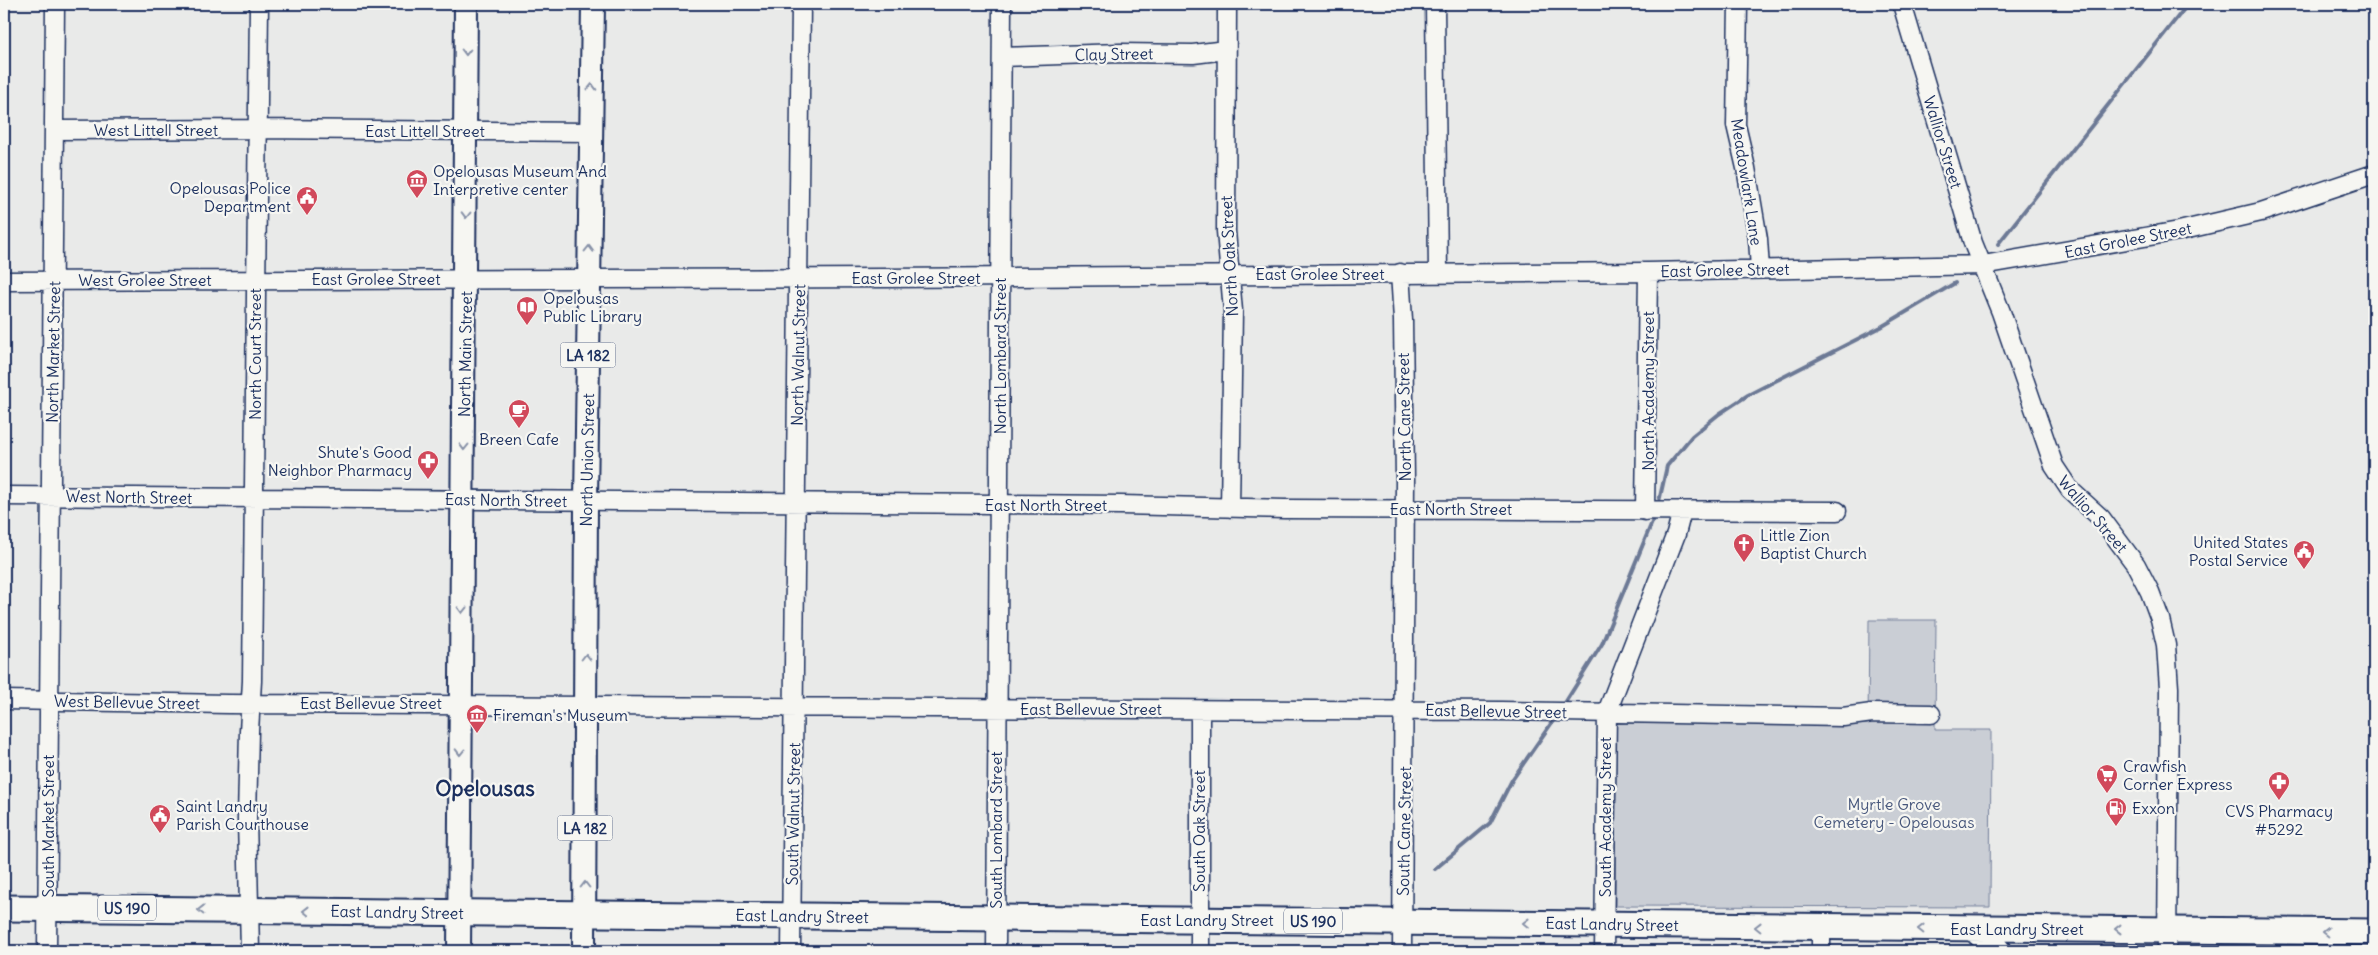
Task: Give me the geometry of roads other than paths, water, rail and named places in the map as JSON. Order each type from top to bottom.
[{"type":"highway","name":"US 190","points":[[4,908],[250,910]]},
{"type":"highway","name":"East Landry Street","points":[[250,910],[460,914],[584,913],[1604,924],[1821,939],[1975,930],[2167,940],[2374,932]]},
{"type":"highway","points":[[1975,930],[1998,951]]},
{"type":"main road","name":"North Main Street","points":[[459,951],[466,4]]},
{"type":"main road","name":"North Union Street","points":[[585,706],[593,4]]},
{"type":"main road","name":"LA 182","points":[[584,951],[585,706]]},
{"type":"street","name":"North Market Street","points":[[48,700],[54,280],[55,4]]},
{"type":"street","name":"North Court Street","points":[[250,951],[246,818],[251,703],[259,4]]},
{"type":"street","name":"North Walnut Street","points":[[794,707],[801,4]]},
{"type":"street","name":"North Lombard Street","points":[[997,709],[1002,4]]},
{"type":"street","name":"North Oak Street","points":[[1227,4],[1226,231],[1233,310],[1230,508]]},
{"type":"street","points":[[1435,4],[1438,273]]},
{"type":"street","name":"Meadowlark Lane","points":[[1738,4],[1736,125],[1748,176],[1758,239],[1760,269]]},
{"type":"street","name":"Wallior Street","points":[[1902,4],[1973,243],[1983,265],[2054,466],[2070,490],[2101,518],[2120,540],[2150,592],[2160,619],[2166,645],[2169,688],[2167,940]]},
{"type":"street","name":"Clay Street","points":[[1002,57],[1120,53],[1193,54],[1226,50]]},
{"type":"street","name":"West Littell Street","points":[[54,130],[258,129]]},
{"type":"street","name":"East Littell Street","points":[[258,129],[591,132]]},
{"type":"street","name":"East Grolee Street","points":[[255,280],[1648,272],[1983,265],[2179,231],[2243,216],[2374,174]]},
{"type":"street","name":"North Academy Street","points":[[1648,272],[1653,511]]},
{"type":"street","name":"North Cane Street","points":[[1400,273],[1403,320],[1405,710]]},
{"type":"street","name":"West Grolee Street","points":[[4,281],[255,280]]},
{"type":"street","name":"West North Street","points":[[4,496],[254,497]]},
{"type":"street","name":"East North Street","points":[[254,497],[796,504],[1121,505],[1230,508],[1837,511]]},
{"type":"street","points":[[1606,712],[1676,534],[1682,511]]},
{"type":"street","name":"West Bellevue Street","points":[[4,700],[251,703]]},
{"type":"street","name":"South Market Street","points":[[47,951],[48,700]]},
{"type":"street","name":"East Bellevue Street","points":[[251,703],[1405,710],[1843,717],[1872,713],[1931,714]]},
{"type":"street","name":"South Walnut Street","points":[[791,951],[794,707]]},
{"type":"street","name":"South Lombard Street","points":[[996,951],[997,709]]},
{"type":"street","name":"South Oak Street","points":[[1200,710],[1200,951]]},
{"type":"street","name":"South Cane Street","points":[[1402,951],[1405,710]]},
{"type":"street","name":"South Academy Street","points":[[1604,951],[1606,712]]},
{"type":"waterway","points":[[1998,244],[2188,4]]},
{"type":"waterway","points":[[1658,506],[1667,466],[1692,436],[1719,414],[1748,395],[1881,327],[1955,283]]},
{"type":"waterway","points":[[1563,706],[1602,644],[1655,515]]},
{"type":"waterway","points":[[1435,869],[1490,823],[1512,780],[1555,718]]},
{"type":"place","name":"Opelousas Museum And Interpretive center","points":[[417,199]]},
{"type":"place","name":"Opelousas Police Department","points":[[307,216]]},
{"type":"place","name":"Opelousas Public Library","points":[[527,326]]},
{"type":"place","name":"Breen Cafe","points":[[519,429]]},
{"type":"place","name":"Shute's Good Neighbor Pharmacy","points":[[428,480]]},
{"type":"place","name":"Little Zion Baptist Church","points":[[1744,563]]},
{"type":"place","name":"United States Postal Service","points":[[2304,570]]},
{"type":"place","name":"Fireman's Museum","points":[[477,734]]},
{"type":"place","name":"Crawfish Corner Express","points":[[2107,794]]},
{"type":"place","name":"CVS Pharmacy #5292","points":[[2279,801]]},
{"type":"place","name":"Exxon","points":[[2116,827]]},
{"type":"place","name":"Saint Landry Parish Courthouse","points":[[160,834]]},
{"type":"district","name":"Opelousas","points":[[485,788]]},
{"type":"park label","name":"Myrtle Grove Cemetery - Opelousas","points":[[1894,813]]}]
